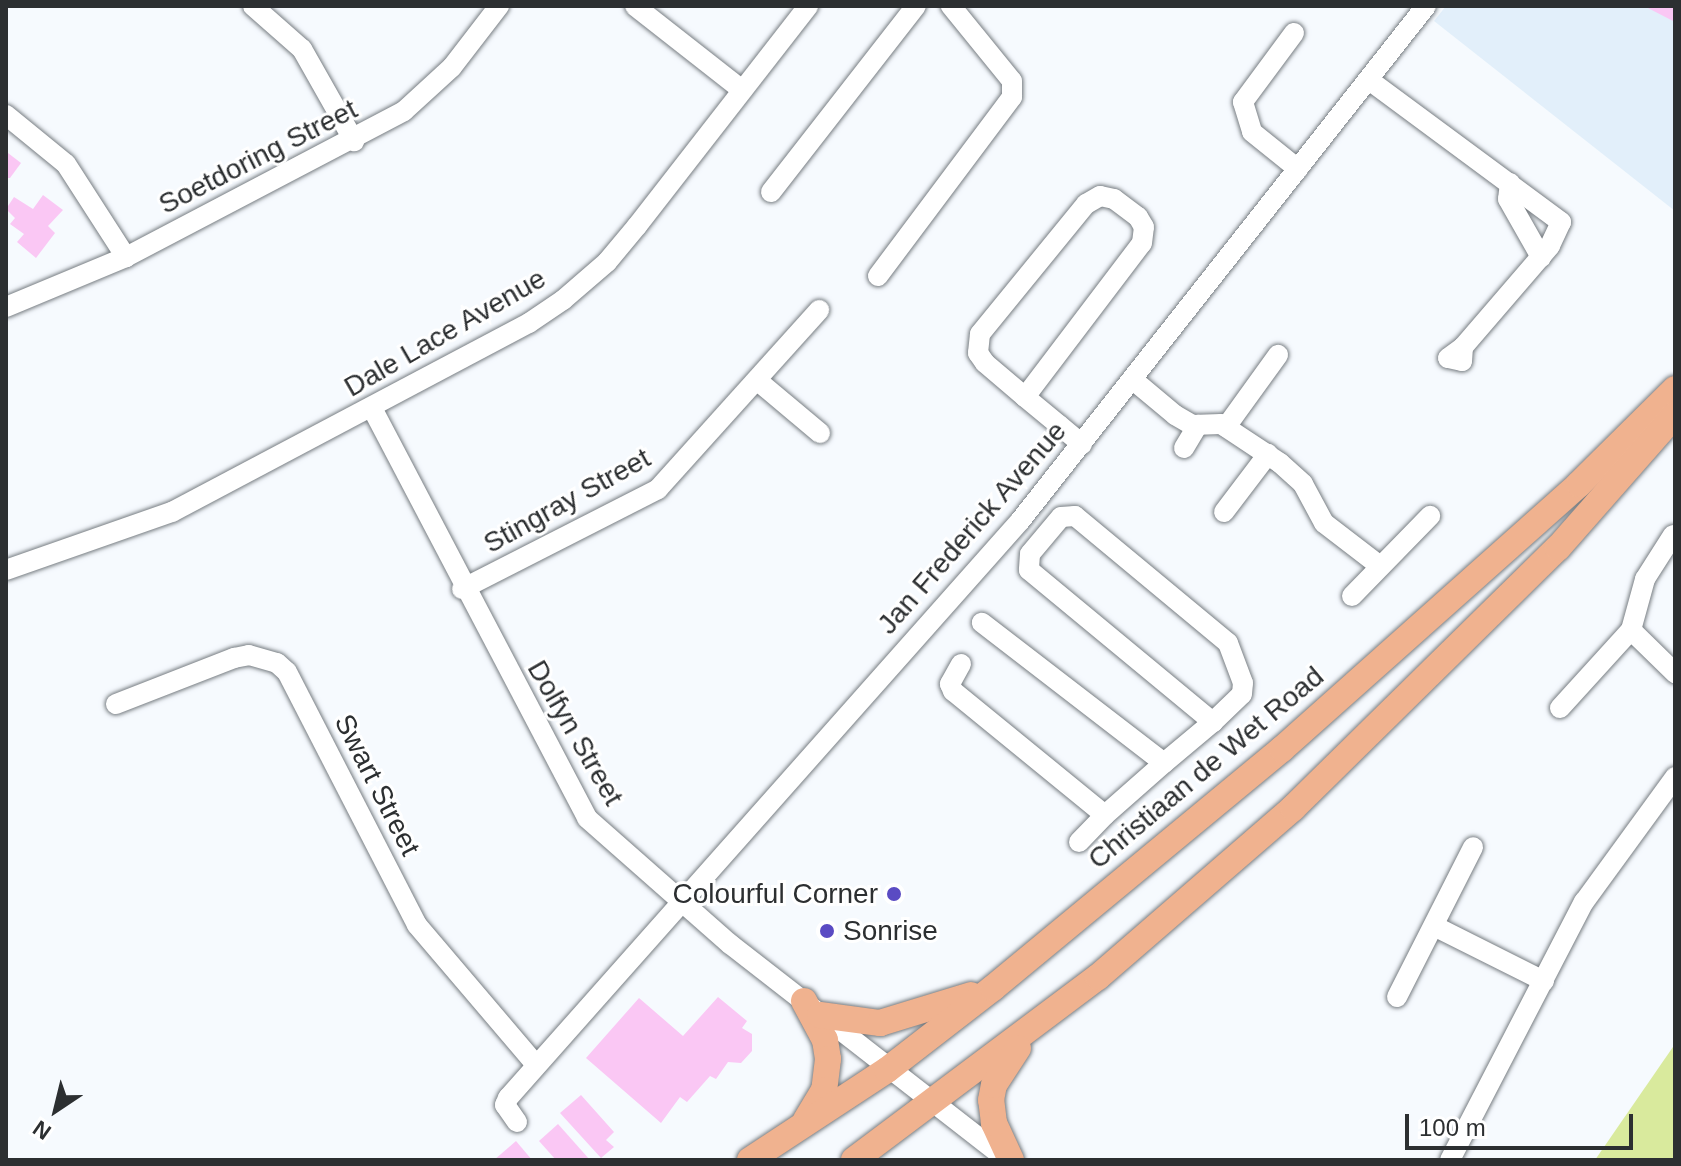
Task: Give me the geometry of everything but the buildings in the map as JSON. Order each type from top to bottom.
[{"type":"main road","name":"Christiaan de Wet Road","points":[[750,1160],[887,1070],[993,988],[1304,729],[1579,484],[1675,389]]},
{"type":"main road","points":[[854,1160],[1047,1015],[1200,890],[1416,690],[1558,548],[1675,415]]},
{"type":"main road","points":[[812,1008],[880,1023],[993,988]]},
{"type":"main road","points":[[803,1127],[824,1090],[828,1059],[825,1040],[812,1008]]},
{"type":"main road","points":[[1009,1160],[994,1123],[994,1085],[1047,1015]]},
{"type":"street","points":[[253,6],[302,49],[354,141]]},
{"type":"street","name":"Soetdoring Street","points":[[6,307],[126,257],[354,141],[429,91],[499,6]]},
{"type":"street","points":[[635,6],[742,90]]},
{"type":"street","name":"Dale Lace Avenue","points":[[6,570],[172,512],[529,323],[585,282],[637,226],[808,6]]},
{"type":"street","points":[[771,192],[916,6]]},
{"type":"street","points":[[878,276],[999,120],[1012,97],[1012,81],[951,6]]},
{"type":"street","name":"Jan Frederick Avenue","points":[[517,1122],[505,1105],[536,1065],[681,904],[1082,444],[1426,6]]},
{"type":"street","points":[[1294,33],[1243,102],[1252,132],[1298,169]]},
{"type":"street","points":[[1369,80],[1561,222],[1561,231],[1541,257],[1463,347]]},
{"type":"street","points":[[6,115],[66,164],[126,257]]},
{"type":"street","points":[[1510,183],[1508,199],[1541,257]]},
{"type":"street","points":[[1025,397],[1142,243],[1144,227],[1138,217],[1114,199],[1100,196],[1086,204],[980,334],[978,353],[985,363],[1025,397],[1082,444]]},
{"type":"street","name":"Stingray Street","points":[[462,589],[658,489],[819,310]]},
{"type":"street","points":[[1226,427],[1278,355]]},
{"type":"street","points":[[1132,379],[1175,415],[1198,425],[1226,427],[1268,454],[1303,484],[1324,523],[1380,566]]},
{"type":"street","points":[[758,381],[820,433]]},
{"type":"street","name":"Dolfyn Street","points":[[372,408],[462,589],[587,818],[681,904],[887,1070],[1009,1160]]},
{"type":"street","points":[[1184,448],[1198,425]]},
{"type":"street","points":[[1224,512],[1268,454]]},
{"type":"street","points":[[1079,842],[1105,815],[1213,722],[1244,688],[1225,638],[1075,516],[1061,517],[1030,554],[1029,570],[1213,722]]},
{"type":"street","points":[[1352,596],[1430,516]]},
{"type":"street","points":[[1560,708],[1631,630],[1645,579],[1673,535]]},
{"type":"street","points":[[982,623],[1164,763]]},
{"type":"street","points":[[1631,630],[1675,673]]},
{"type":"street","name":"Swart Street","points":[[116,704],[234,658],[249,655],[277,663],[287,672],[417,925],[536,1065]]},
{"type":"street","points":[[961,664],[950,684],[953,691],[1105,815]]},
{"type":"street","points":[[1450,1160],[1597,880],[1675,777]]},
{"type":"street","points":[[1397,997],[1473,847]]},
{"type":"street","points":[[1434,926],[1544,981]]},
{"type":"shaded area","points":[[1446,6],[1675,6],[1675,211],[1434,21]]},
{"type":"green space","points":[[1675,1044],[1675,1160],[1595,1160]]},
{"type":"place","name":"Colourful Corner","points":[[894,894]]},
{"type":"place","name":"Sonrise","points":[[827,931]]}]
